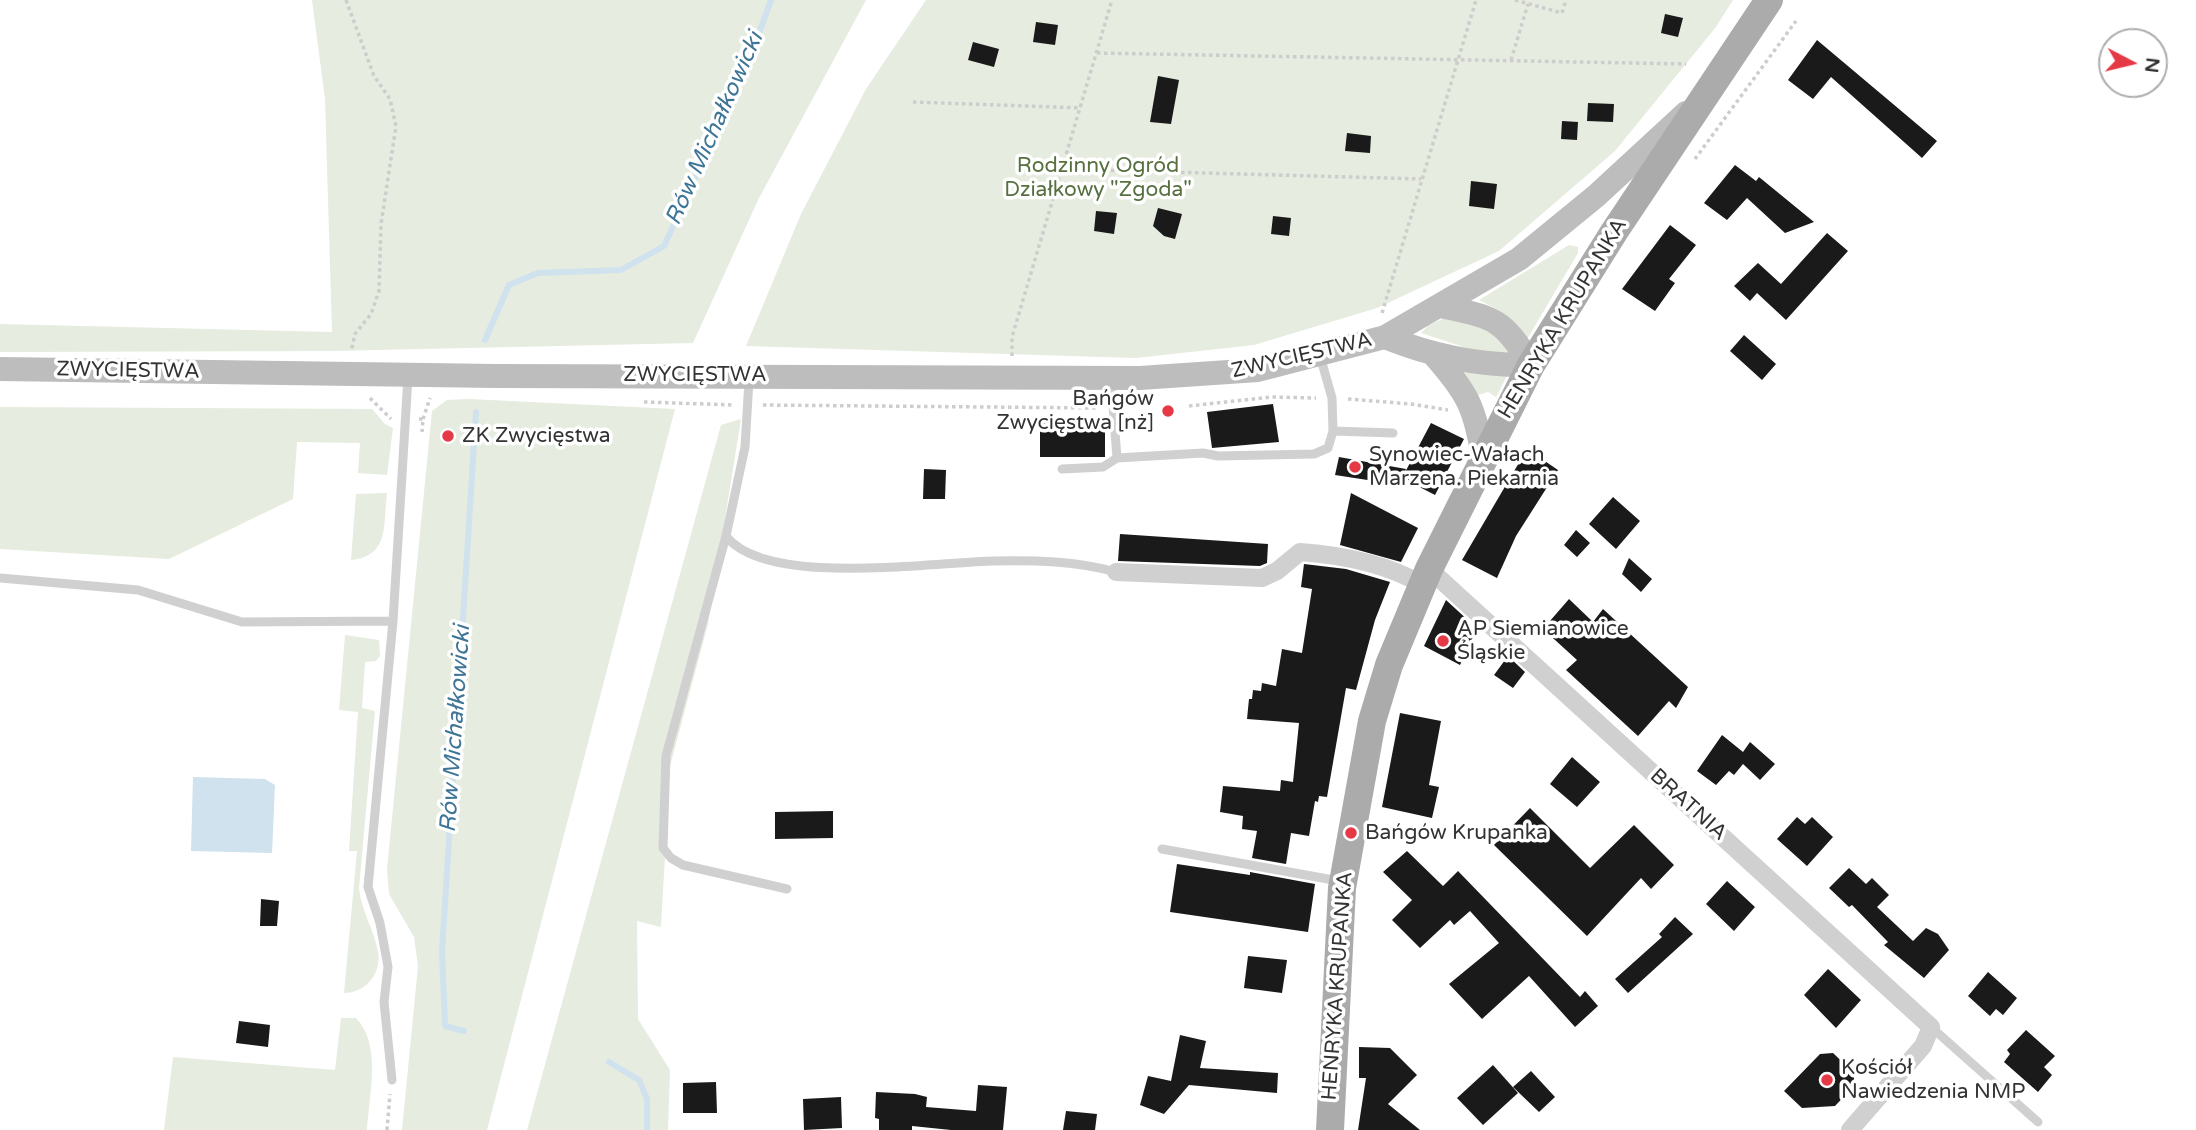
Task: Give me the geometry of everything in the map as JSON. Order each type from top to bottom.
[{"type":"main road","name":"HENRYKA KRUPANKA","points":[[1330,1130],[1343,881],[1372,721],[1389,666],[1426,577],[1483,457],[1531,365],[1614,232],[1769,0]]},
{"type":"main road","name":"ZWYCIĘSTWA","points":[[0,369],[408,376],[1111,378],[1258,370],[1385,337],[1519,259],[1596,196],[1709,91]]},
{"type":"main road","points":[[1441,306],[1497,321],[1512,333],[1531,365]]},
{"type":"main road","name":"ZWYCIĘSTWA","points":[[1385,337],[1433,354],[1491,364],[1531,365]]},
{"type":"main road","name":"ZWYCIĘSTWA","points":[[1433,354],[1455,379],[1473,406],[1483,457]]},
{"type":"street","name":"BRATNIA","points":[[1116,572],[1262,578],[1277,571],[1300,552],[1426,577],[1931,1027]]},
{"type":"street","points":[[1850,1130],[1923,1046],[1931,1027]]},
{"type":"lane","points":[[1062,469],[1103,467],[1117,458],[1203,453],[1218,456],[1314,454],[1328,449],[1333,431],[1332,398],[1320,354]]},
{"type":"lane","points":[[749,375],[745,447],[726,536],[666,757],[663,848],[671,858],[683,865],[787,889]]},
{"type":"lane","points":[[392,1080],[384,1002],[388,967],[380,923],[368,887],[393,621],[408,376]]},
{"type":"lane","points":[[1111,378],[1117,458]]},
{"type":"lane","points":[[1333,431],[1393,433]]},
{"type":"lane","points":[[726,536],[734,546],[751,555],[810,567],[1021,561],[1061,562],[1116,572]]},
{"type":"lane","points":[[0,578],[138,590],[242,622],[393,621]]},
{"type":"lane","points":[[1162,849],[1343,881]]},
{"type":"lane","points":[[1931,1027],[2038,1122]]},
{"type":"path","points":[[346,0],[373,76],[390,99],[396,126],[381,224],[379,290],[371,314],[355,334],[349,357],[352,374]]},
{"type":"path","points":[[1025,357],[1011,356],[1013,337],[1112,0]]},
{"type":"path","points":[[1369,316],[1382,313],[1476,0]]},
{"type":"path","points":[[1515,0],[1562,13],[1566,0]]},
{"type":"path","points":[[1511,60],[1528,4]]},
{"type":"path","points":[[1689,167],[1796,21]]},
{"type":"path","points":[[1097,54],[1686,64]]},
{"type":"path","points":[[913,102],[1080,108]]},
{"type":"path","points":[[1062,169],[1421,179]]},
{"type":"path","points":[[387,1130],[392,1080]]},
{"type":"green space","points":[[312,0],[866,0],[758,200],[693,343],[332,351],[0,352],[0,324],[332,332],[325,99]]},
{"type":"green space","name":"Rodzinny Ogród Działkowy \"Zgoda\"","points":[[926,0],[1733,0],[1716,27],[1615,151],[1499,251],[1377,308],[1254,345],[1136,358],[746,346],[801,214],[866,89]]},
{"type":"green space","points":[[1569,245],[1578,247],[1578,253],[1526,341],[1502,312],[1479,300]]},
{"type":"green space","points":[[1447,317],[1492,329],[1510,354],[1485,354],[1421,333],[1429,325]]},
{"type":"green space","points":[[1460,368],[1505,374],[1506,378],[1496,397],[1488,392],[1478,395]]},
{"type":"green space","points":[[447,400],[675,409],[487,1130],[402,1130],[418,966],[414,937],[389,894],[387,869],[432,411]]},
{"type":"green space","points":[[0,407],[372,409],[385,424],[393,428],[387,475],[358,473],[360,443],[297,442],[293,499],[169,559],[0,549]]},
{"type":"green space","points":[[741,419],[708,624],[670,766],[661,927],[637,921],[638,1019],[670,1070],[668,1130],[527,1130],[721,425]]},
{"type":"green space","points":[[387,493],[384,527],[378,545],[364,557],[351,560],[356,494]]},
{"type":"green space","points":[[345,635],[379,640],[380,656],[376,661],[365,662],[362,708],[375,711],[359,888],[379,960],[375,975],[365,986],[344,993],[357,851],[349,851],[358,712],[339,710]]},
{"type":"green space","points":[[341,1018],[356,1018],[369,1042],[372,1071],[367,1130],[164,1130],[173,1057],[335,1070]]},
{"type":"water","points":[[193,777],[265,779],[275,785],[272,853],[191,851]]},
{"type":"building","points":[[1665,14],[1683,18],[1678,37],[1661,33]]},
{"type":"building","points":[[1036,22],[1058,25],[1055,45],[1033,42]]},
{"type":"building","points":[[1817,40],[1937,141],[1922,158],[1831,77],[1813,99],[1788,80]]},
{"type":"building","points":[[973,42],[999,49],[994,67],[968,60]]},
{"type":"building","points":[[1158,76],[1179,80],[1171,124],[1150,122]]},
{"type":"building","points":[[1588,103],[1614,104],[1613,122],[1587,121]]},
{"type":"building","points":[[1562,121],[1578,122],[1577,140],[1561,139]]},
{"type":"building","points":[[1347,133],[1371,136],[1370,153],[1345,151]]},
{"type":"building","points":[[1735,165],[1756,181],[1759,177],[1814,222],[1785,233],[1747,198],[1727,220],[1704,203]]},
{"type":"building","points":[[1471,181],[1497,184],[1494,209],[1469,206]]},
{"type":"building","points":[[1158,208],[1182,214],[1175,239],[1164,236],[1153,226]]},
{"type":"building","points":[[1096,211],[1117,213],[1114,234],[1094,231]]},
{"type":"building","points":[[1273,216],[1291,218],[1289,236],[1271,234]]},
{"type":"building","points":[[1670,225],[1696,245],[1669,279],[1675,283],[1655,311],[1622,289]]},
{"type":"building","points":[[1827,233],[1848,251],[1786,320],[1757,293],[1750,301],[1734,286],[1758,263],[1781,284]]},
{"type":"building","points":[[1744,335],[1776,364],[1762,380],[1730,351]]},
{"type":"building","points":[[1273,404],[1279,442],[1212,448],[1207,412]]},
{"type":"building","points":[[1105,419],[1105,457],[1040,457],[1040,420]]},
{"type":"building","points":[[1431,423],[1464,439],[1435,495],[1402,478]]},
{"type":"building","points":[[1527,449],[1558,470],[1516,536],[1497,578],[1462,560]]},
{"type":"building","points":[[1339,457],[1406,469],[1400,485],[1335,475]]},
{"type":"building","points":[[924,469],[946,470],[945,499],[923,499]]},
{"type":"building","points":[[1351,493],[1418,528],[1401,562],[1340,545]]},
{"type":"building","points":[[1613,497],[1640,521],[1616,549],[1589,524]]},
{"type":"building","points":[[1576,530],[1590,543],[1577,557],[1564,545]]},
{"type":"building","points":[[1120,534],[1268,544],[1267,563],[1260,566],[1118,561]]},
{"type":"building","points":[[1629,558],[1652,579],[1641,592],[1622,574]]},
{"type":"building","points":[[1304,564],[1346,569],[1390,582],[1375,620],[1356,690],[1346,688],[1327,797],[1319,796],[1318,802],[1315,801],[1309,836],[1291,833],[1286,864],[1252,858],[1257,831],[1242,829],[1243,816],[1220,812],[1223,786],[1280,791],[1281,780],[1293,782],[1299,723],[1247,719],[1253,690],[1261,691],[1262,683],[1276,686],[1282,649],[1302,653],[1312,589],[1301,587]]},
{"type":"building","points":[[1569,599],[1593,622],[1603,609],[1688,687],[1676,708],[1669,701],[1638,736],[1566,670],[1577,660],[1543,629]]},
{"type":"building","points":[[1446,600],[1470,622],[1464,632],[1473,637],[1460,665],[1424,646]]},
{"type":"building","points":[[1508,656],[1525,672],[1513,688],[1494,675]]},
{"type":"building","points":[[1400,713],[1441,721],[1429,785],[1439,787],[1432,818],[1382,807]]},
{"type":"building","points":[[1722,735],[1743,752],[1750,742],[1775,764],[1760,780],[1743,764],[1734,775],[1729,771],[1716,785],[1697,771]]},
{"type":"building","points":[[1572,757],[1600,782],[1577,807],[1550,784]]},
{"type":"building","points":[[1530,808],[1590,868],[1634,825],[1674,865],[1651,889],[1641,878],[1587,936],[1494,845]]},
{"type":"building","points":[[833,811],[833,838],[775,839],[775,812]]},
{"type":"building","points":[[1797,817],[1805,824],[1812,817],[1833,837],[1807,866],[1777,839]]},
{"type":"building","points":[[1407,851],[1443,886],[1458,871],[1580,997],[1585,991],[1598,1006],[1575,1027],[1529,976],[1482,1019],[1449,984],[1499,943],[1470,911],[1454,925],[1450,920],[1420,948],[1392,920],[1412,900],[1383,872]]},
{"type":"building","points":[[1177,864],[1250,875],[1250,872],[1315,884],[1308,932],[1170,912]]},
{"type":"building","points":[[1849,868],[1866,884],[1872,878],[1889,895],[1877,907],[1913,941],[1926,928],[1938,934],[1949,950],[1924,978],[1884,945],[1888,942],[1852,905],[1849,907],[1829,888]]},
{"type":"building","points":[[1727,881],[1755,907],[1734,931],[1706,904]]},
{"type":"building","points":[[261,899],[279,901],[277,926],[260,926]]},
{"type":"building","points":[[1675,917],[1693,934],[1628,993],[1615,979],[1662,937],[1659,934]]},
{"type":"building","points":[[1248,956],[1287,960],[1282,993],[1244,988]]},
{"type":"building","points":[[1828,969],[1861,1000],[1836,1028],[1804,995]]},
{"type":"building","points":[[1988,972],[2017,998],[2003,1015],[1996,1009],[1990,1016],[1968,996]]},
{"type":"building","points":[[239,1021],[270,1025],[268,1047],[236,1043]]},
{"type":"building","points":[[2026,1030],[2055,1056],[2044,1067],[2052,1075],[2038,1092],[2004,1062],[2010,1054],[2007,1050]]},
{"type":"building","points":[[1180,1035],[1206,1041],[1200,1068],[1278,1073],[1277,1093],[1189,1085],[1164,1114],[1140,1105],[1148,1076],[1171,1081]]},
{"type":"building","points":[[1359,1047],[1390,1048],[1417,1075],[1388,1104],[1420,1130],[1358,1130],[1366,1078],[1359,1078]]},
{"type":"building","name":"Kościół Nawiedzenia NMP","points":[[1833,1053],[1854,1073],[1854,1086],[1835,1106],[1802,1108],[1784,1091],[1820,1054]]},
{"type":"building","points":[[1493,1065],[1518,1093],[1483,1125],[1457,1098]]},
{"type":"building","points":[[1531,1071],[1555,1097],[1539,1112],[1513,1087]]},
{"type":"building","points":[[716,1082],[717,1113],[683,1113],[683,1083]]},
{"type":"building","points":[[978,1085],[1007,1087],[1003,1130],[951,1130],[912,1126],[912,1130],[879,1130],[879,1119],[875,1118],[876,1092],[927,1097],[926,1107],[976,1111]]},
{"type":"building","points":[[841,1097],[842,1128],[804,1130],[803,1099]]},
{"type":"building","points":[[1066,1111],[1097,1114],[1095,1130],[1063,1130]]},
{"type":"waterway","name":"Rów Michałkowicki","points":[[485,340],[509,285],[538,273],[621,270],[664,246],[751,55],[771,0]]},
{"type":"waterway","name":"Rów Michałkowicki","points":[[464,1031],[445,1026],[442,951],[476,412]]},
{"type":"waterway","name":"Rów Michałkowicki","points":[[609,1062],[639,1080],[647,1099],[647,1130]]},
{"type":"place","name":"Bańgów Zwycięstwa [nż]","points":[[1168,411]]},
{"type":"place","name":"ZK Zwycięstwa","points":[[448,436]]},
{"type":"place","name":"Synowiec-Wałach Marzena. Piekarnia","points":[[1355,467]]},
{"type":"place","name":"AP Siemianowice Śląskie","points":[[1443,641]]},
{"type":"place","name":"Bańgów Krupanka","points":[[1351,833]]},
{"type":"place","name":"Kościół Nawiedzenia NMP","points":[[1827,1080]]}]
